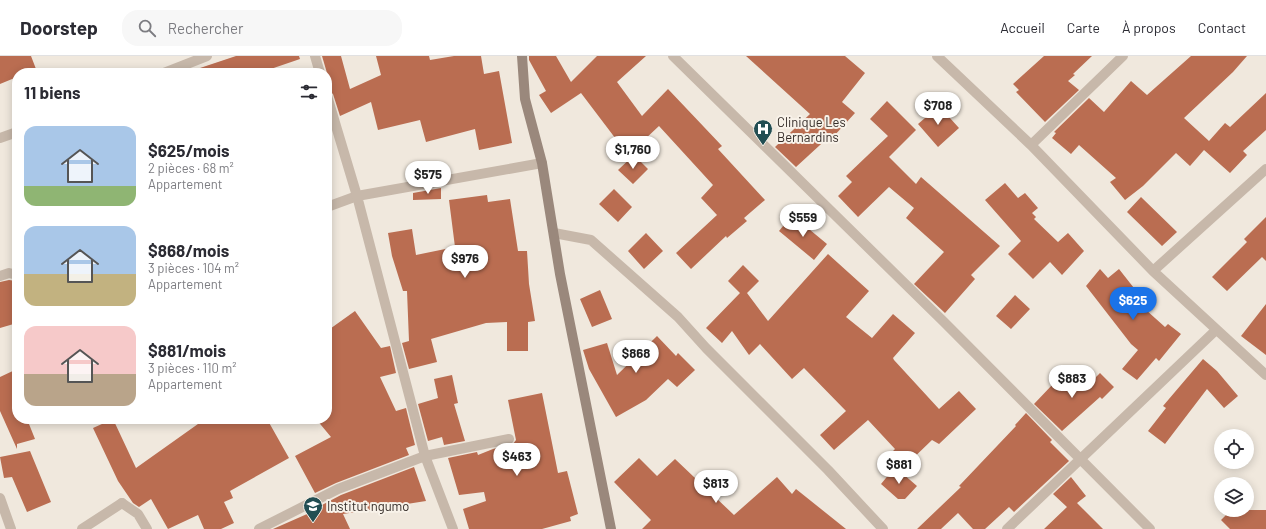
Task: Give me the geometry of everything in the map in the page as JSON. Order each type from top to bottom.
[{"type":"street","points":[[177,68],[207,56]]},
{"type":"street","points":[[315,56],[319,68]]},
{"type":"street","points":[[522,56],[525,99],[542,163],[560,274],[612,529]]},
{"type":"street","points":[[673,56],[944,322],[1150,529]]},
{"type":"street","points":[[937,56],[1031,145],[1153,271],[1266,375]]},
{"type":"street","points":[[1031,145],[1123,56]]},
{"type":"street","points":[[332,113],[357,196],[425,456],[453,529]]},
{"type":"street","points":[[0,138],[12,134]]},
{"type":"street","points":[[332,205],[357,196],[542,163]]},
{"type":"street","points":[[1153,271],[1266,169]]},
{"type":"street","points":[[554,233],[591,240],[678,317],[706,348],[828,470],[883,529]]},
{"type":"street","points":[[0,276],[8,273],[12,274]]},
{"type":"street","points":[[1007,529],[1216,330]]},
{"type":"street","points":[[259,529],[338,489],[425,456],[510,439]]},
{"type":"street","points":[[0,498],[11,529]]},
{"type":"street","points":[[82,529],[122,503],[138,514],[147,529]]},
{"type":"building","points":[[0,56],[31,56],[36,68],[12,68],[12,79],[0,84]]},
{"type":"building","points":[[236,56],[299,56],[300,59],[274,68],[200,68]]},
{"type":"building","points":[[322,56],[341,56],[350,89],[381,75],[376,56],[429,56],[430,60],[454,56],[481,56],[484,74],[499,71],[512,143],[479,150],[475,129],[426,142],[420,120],[378,130],[371,102],[340,116],[332,93],[332,68],[326,68]]},
{"type":"building","points":[[529,56],[556,56],[571,82],[597,56],[646,56],[617,82],[642,116],[668,89],[722,146],[718,149],[765,200],[744,218],[747,221],[727,238],[726,236],[691,269],[676,253],[717,215],[701,198],[713,185],[659,126],[628,155],[581,93],[551,113],[539,95],[546,91],[529,60]]},
{"type":"building","points":[[746,56],[845,56],[865,73],[842,102],[855,113],[834,136],[832,134],[796,167],[775,147],[810,114]]},
{"type":"building","points":[[1044,56],[1092,56],[1073,74],[1075,75],[1068,81],[1079,90],[1045,122],[1016,92],[1019,90],[1013,84]]},
{"type":"building","points":[[1191,56],[1247,56],[1233,72],[1184,118],[1209,141],[1225,123],[1230,127],[1266,93],[1266,130],[1243,151],[1247,155],[1230,173],[1204,150],[1190,166],[1176,153],[1143,186],[1125,200],[1110,182],[1116,178],[1079,145],[1071,154],[1052,138],[1056,133],[1054,132],[1089,98],[1104,112],[1131,81],[1147,95]]},
{"type":"building","points":[[887,101],[916,130],[889,157],[916,184],[921,177],[1000,246],[971,275],[975,279],[945,313],[914,284],[944,252],[906,218],[914,208],[889,187],[858,217],[838,196],[852,182],[846,176],[888,136],[870,119]]},
{"type":"building","points":[[939,106],[959,128],[938,147],[918,124]]},
{"type":"building","points":[[634,155],[648,169],[633,184],[618,170]]},
{"type":"building","points":[[1005,183],[1018,198],[1025,193],[1038,208],[1032,213],[1036,217],[1034,219],[1058,242],[1068,233],[1084,251],[1062,275],[1050,262],[1033,279],[1008,254],[1021,241],[985,200]]},
{"type":"building","points":[[441,188],[441,199],[413,200],[413,193]]},
{"type":"building","points":[[614,189],[632,207],[618,222],[599,204]]},
{"type":"building","points":[[487,195],[488,202],[510,199],[518,251],[527,251],[529,284],[535,321],[528,322],[528,351],[507,351],[507,322],[486,323],[431,339],[437,362],[409,369],[402,343],[409,341],[407,291],[403,291],[392,256],[388,233],[412,229],[416,255],[455,247],[449,200]]},
{"type":"building","points":[[1141,197],[1177,232],[1162,246],[1127,212]]},
{"type":"building","points":[[792,215],[827,244],[814,260],[779,231]]},
{"type":"building","points":[[1266,217],[1266,261],[1262,257],[1227,291],[1212,277],[1247,242],[1244,239]]},
{"type":"building","points":[[646,233],[663,251],[644,269],[628,251]]},
{"type":"building","points":[[828,254],[869,291],[846,317],[872,338],[893,314],[915,333],[893,358],[894,360],[939,409],[959,391],[976,409],[939,444],[932,440],[904,467],[890,454],[895,449],[868,420],[834,450],[820,435],[846,411],[804,368],[792,379],[760,344],[749,355],[732,331],[722,343],[706,328],[740,293],[728,281],[743,265],[759,281],[747,293],[768,321]]},
{"type":"building","points":[[1100,269],[1108,278],[1119,269],[1141,297],[1136,301],[1165,327],[1168,324],[1181,334],[1159,361],[1156,358],[1137,380],[1122,369],[1138,350],[1131,344],[1086,286]]},
{"type":"building","points":[[12,280],[12,324],[0,328],[0,282]]},
{"type":"building","points":[[600,290],[612,319],[592,327],[580,299]]},
{"type":"building","points":[[1015,295],[1030,309],[1011,329],[996,316]]},
{"type":"building","points":[[1266,304],[1266,355],[1241,336]]},
{"type":"building","points":[[355,311],[381,348],[390,346],[396,373],[380,377],[396,411],[406,408],[415,445],[406,448],[409,455],[336,483],[315,493],[295,456],[331,437],[320,424],[332,424],[332,327]]},
{"type":"building","points":[[657,336],[676,356],[678,353],[695,370],[677,387],[668,379],[646,400],[616,417],[589,369],[583,350],[607,343],[617,375]]},
{"type":"building","points":[[1203,359],[1217,371],[1238,396],[1224,408],[1207,389],[1165,444],[1148,431],[1166,408],[1163,406]]},
{"type":"building","points":[[12,371],[12,424],[29,424],[35,439],[17,444],[17,449],[0,411],[0,377]]},
{"type":"building","points":[[1100,373],[1114,387],[1102,399],[1100,397],[1062,431],[1034,404],[1053,384],[1057,387],[1072,374],[1085,388]]},
{"type":"building","points":[[452,375],[458,403],[454,404],[465,441],[444,445],[442,437],[428,441],[418,404],[438,398],[434,379]]},
{"type":"building","points":[[542,393],[558,473],[567,471],[578,514],[570,517],[571,521],[542,529],[469,529],[463,509],[486,501],[484,492],[459,495],[448,458],[477,452],[478,455],[493,449],[513,444],[516,440],[508,400]]},
{"type":"building","points":[[1026,413],[1052,440],[1050,442],[1069,461],[1014,512],[1009,507],[985,529],[973,529],[958,513],[941,529],[917,529],[961,487],[959,486],[1016,426],[1015,425]]},
{"type":"building","points":[[102,424],[115,424],[136,468],[198,424],[270,424],[289,458],[230,491],[233,498],[224,502],[234,523],[221,529],[204,529],[198,515],[168,529],[151,499],[139,507],[133,503],[118,481],[93,428]]},
{"type":"building","points":[[30,451],[51,502],[27,512],[12,477],[4,478],[0,457]]},
{"type":"building","points":[[639,458],[657,476],[675,459],[734,515],[777,477],[792,494],[796,489],[846,529],[642,529],[651,520],[614,482]]},
{"type":"building","points":[[414,467],[426,501],[343,514],[350,529],[273,529],[323,507],[322,505],[341,495]]},
{"type":"building","points":[[895,467],[917,486],[905,499],[898,499],[881,484]]},
{"type":"building","points":[[1071,477],[1086,496],[1077,503],[1103,529],[1044,529],[1067,507],[1053,494]]},
{"type":"building","points":[[1254,510],[1266,510],[1266,529],[1230,529],[1221,520],[1224,517],[1254,517]]},
{"type":"place","name":"Clinique Les Bernardins","points":[[763,146]]},
{"type":"place","name":"Institut ngumo","points":[[313,523]]}]
